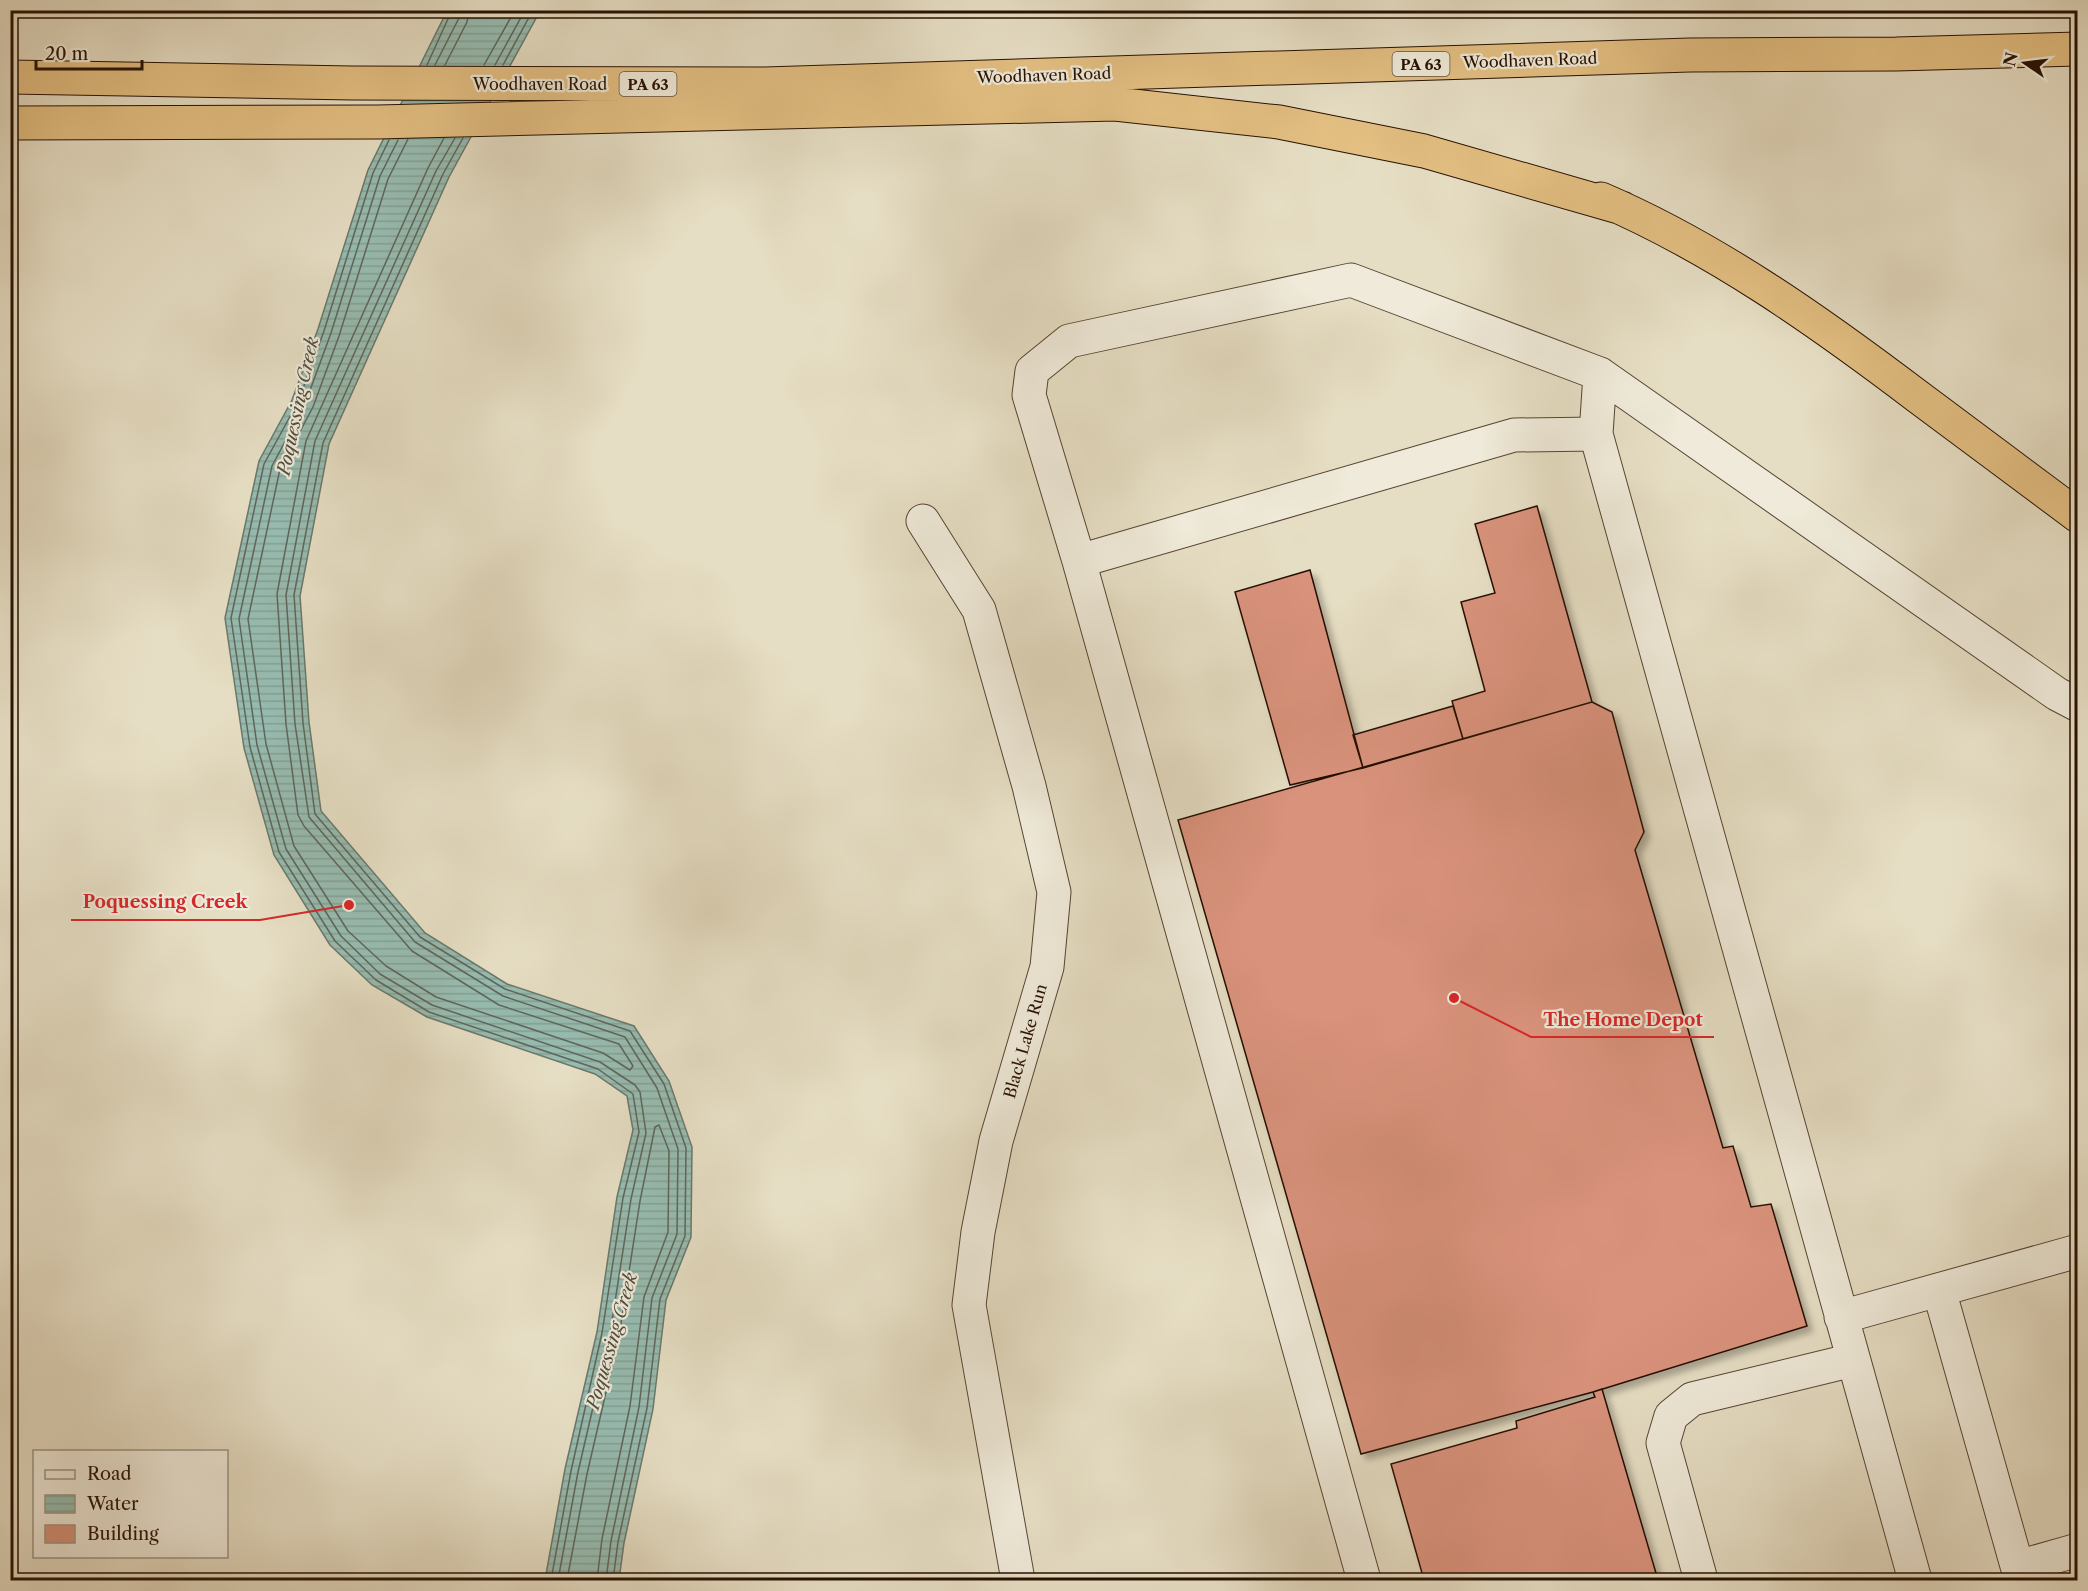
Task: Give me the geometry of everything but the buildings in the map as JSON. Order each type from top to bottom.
[{"type":"highway","name":"Woodhaven Road","points":[[10,77],[391,83],[765,84],[1678,56],[1896,54],[2078,49]]},
{"type":"highway","points":[[765,84],[1085,87],[1232,98],[1335,114],[1416,132],[1518,164],[1622,208],[1753,280],[1844,340],[2078,516]]},
{"type":"highway","points":[[10,123],[378,122],[1115,104],[1279,122],[1424,151],[1622,208]]},
{"type":"street","points":[[1364,1581],[1079,561],[1029,394],[1032,371],[1069,341],[1351,280],[1600,374],[2048,687],[2078,705]]},
{"type":"street","points":[[1600,374],[1596,434],[1915,1581]]},
{"type":"street","points":[[1079,561],[1514,435],[1596,434]]},
{"type":"street","name":"Black Lake Run","points":[[923,521],[980,610],[1029,786],[1054,892],[1047,967],[996,1141],[978,1232],[969,1305],[1018,1581]]},
{"type":"street","points":[[1841,1317],[2078,1251]]},
{"type":"street","points":[[1939,1290],[2019,1574],[2078,1550]]},
{"type":"street","points":[[1701,1581],[1663,1443],[1671,1416],[1692,1399],[1853,1360]]},
{"type":"water","points":[[447,11],[540,11],[449,177],[329,444],[300,596],[309,722],[321,811],[425,933],[507,984],[634,1026],[669,1081],[692,1147],[691,1237],[666,1300],[653,1409],[624,1543],[619,1580],[545,1580],[565,1469],[597,1332],[617,1197],[633,1130],[627,1096],[595,1074],[427,1017],[372,985],[330,945],[274,855],[244,748],[225,618],[259,461],[292,400],[318,329],[368,170]]},
{"type":"place","name":"Poquessing Creek","points":[[349,905]]},
{"type":"place","name":"The Home Depot","points":[[1454,998]]}]
